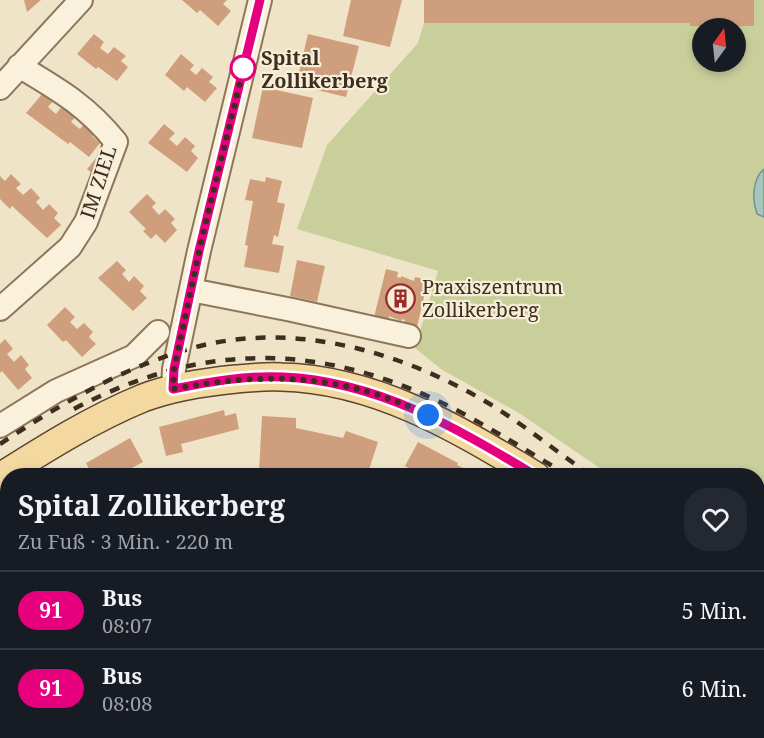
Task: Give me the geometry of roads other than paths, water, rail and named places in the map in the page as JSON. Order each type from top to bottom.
[{"type":"main road","points":[[15,468],[83,427],[142,399],[173,389],[216,381],[282,377],[315,380],[343,386],[412,407],[474,439],[523,468]]},
{"type":"street","points":[[6,75],[81,0]]},
{"type":"street","points":[[173,389],[174,369],[191,290],[260,0]]},
{"type":"street","name":"IM ZIEL","points":[[0,309],[70,247],[86,222],[116,141],[99,121],[68,95],[6,75]]},
{"type":"street","points":[[191,290],[409,336]]},
{"type":"street","points":[[0,426],[56,392],[134,356],[158,332]]},
{"type":"water","points":[[764,169],[764,217],[757,214],[754,196],[757,178]]},
{"type":"railway","points":[[0,444],[72,399],[150,362],[204,345],[240,339],[276,338],[312,340],[348,346],[418,368],[483,400],[581,468]]},
{"type":"railway","points":[[74,409],[124,386],[173,370],[221,361],[269,358],[317,362],[365,373],[413,390],[462,413],[555,468]]},
{"type":"place","name":"Spital Zollikerberg","points":[[243,68]]},
{"type":"place","name":"Praxiszentrum Zollikerberg","points":[[401,298]]}]
